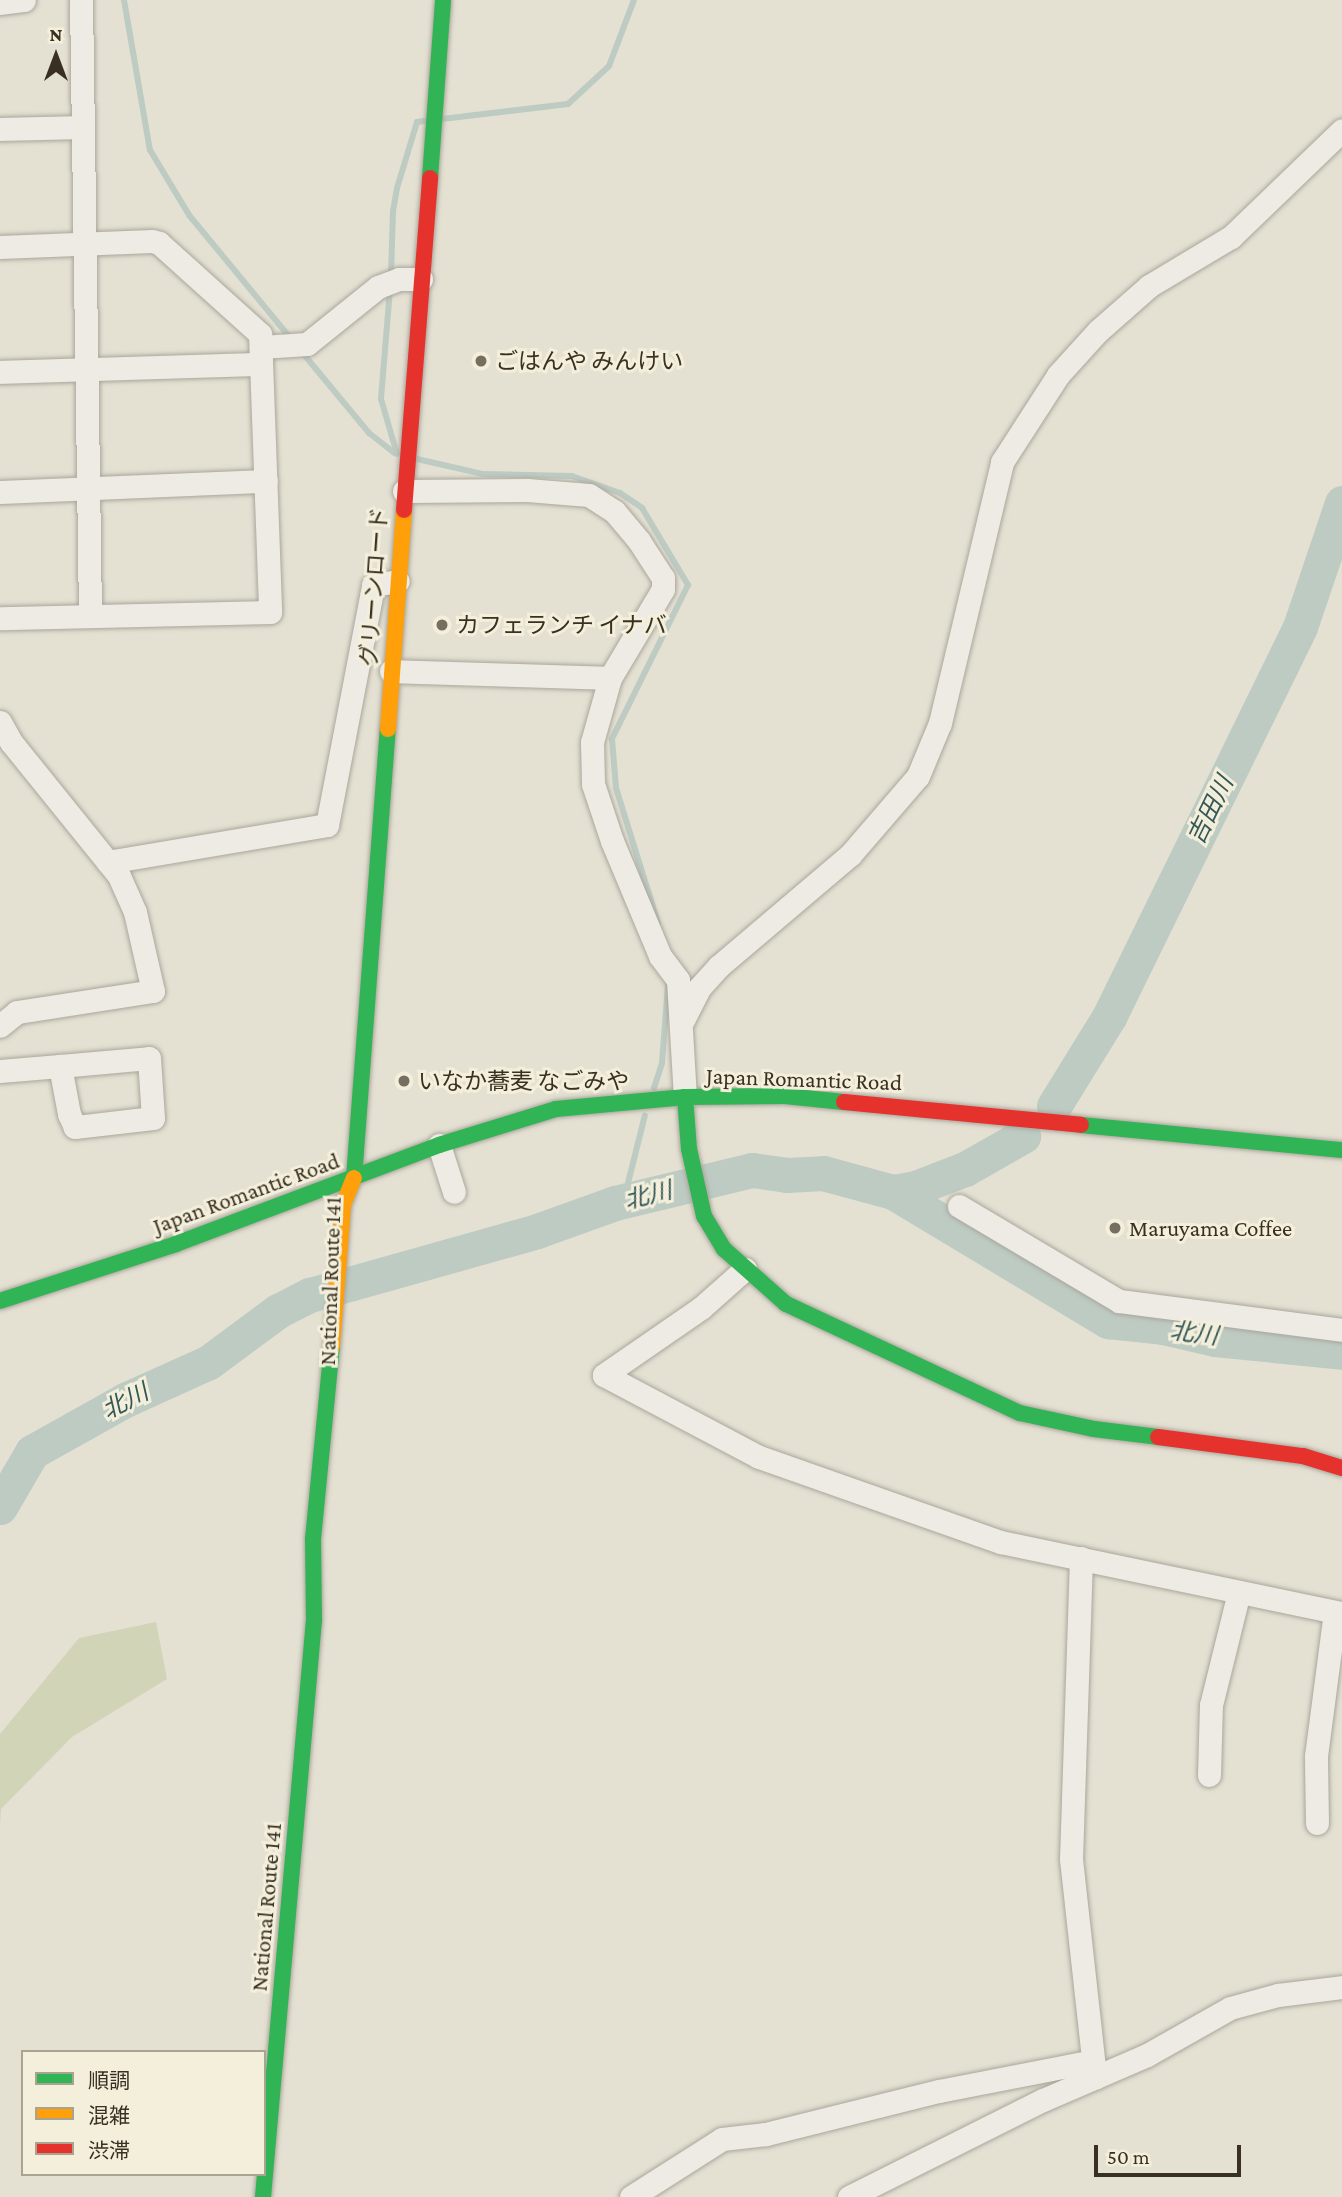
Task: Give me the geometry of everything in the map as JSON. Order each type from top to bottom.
[{"type":"main road","name":"グリーンロード","points":[[354,1178],[443,0]]},
{"type":"main road","name":"Japan Romantic Road","points":[[0,1301],[176,1244],[439,1145],[556,1110],[685,1097],[785,1096],[1342,1150]]},
{"type":"main road","points":[[685,1097],[689,1149],[704,1216],[724,1249],[786,1304],[1020,1413],[1094,1429],[1303,1456],[1342,1468]]},
{"type":"main road","name":"National Route 141","points":[[354,1178],[360,1208]]},
{"type":"main road","name":"National Route 141","points":[[266,2153],[314,1620],[313,1539],[343,1205],[354,1178]]},
{"type":"main road","name":"National Route 141","points":[[314,1620],[331,1558]]},
{"type":"main road","name":"National Route 141","points":[[262,2197],[264,2176]]},
{"type":"street","points":[[0,3],[24,0]]},
{"type":"street","points":[[81,0],[90,616]]},
{"type":"street","points":[[0,129],[83,127]]},
{"type":"street","points":[[682,1022],[700,987],[719,966],[850,855],[918,776],[940,723],[1002,462],[1058,374],[1098,331],[1149,286],[1231,237],[1342,130]]},
{"type":"street","points":[[0,247],[159,243],[260,334],[271,612],[0,618]]},
{"type":"street","points":[[0,372],[86,370],[261,355],[307,344],[378,287],[400,279],[421,279]]},
{"type":"street","points":[[0,492],[267,481]]},
{"type":"street","points":[[404,491],[527,491],[589,495],[614,511],[639,541],[663,578],[663,589],[610,678],[592,742],[593,784],[612,841],[660,956],[678,980],[685,1097]]},
{"type":"street","points":[[108,862],[327,825],[373,585],[398,581]]},
{"type":"street","points":[[391,671],[610,678]]},
{"type":"street","points":[[0,722],[18,752],[119,876],[135,912],[153,991],[18,1012],[0,1026]]},
{"type":"street","points":[[0,1071],[149,1058],[153,1118],[75,1127],[69,1114],[60,1066]]},
{"type":"street","points":[[439,1145],[454,1192]]},
{"type":"street","points":[[960,1206],[1119,1301],[1342,1330]]},
{"type":"street","points":[[745,1269],[701,1308],[604,1375],[759,1457],[1001,1542],[1339,1613],[1316,1756],[1317,1823]]},
{"type":"street","points":[[1081,1558],[1071,1859],[1094,2069]]},
{"type":"street","points":[[1209,1774],[1211,1705],[1239,1592]]},
{"type":"street","points":[[631,2197],[722,2139],[766,2134],[939,2091],[1094,2069],[1147,2055],[1230,2008],[1278,1995],[1342,1987]]},
{"type":"street","points":[[849,2197],[1043,2100],[1094,2069]]},
{"type":"green space","points":[[156,1622],[167,1679],[72,1737],[1,1809],[0,1826],[0,1734],[79,1638]]},
{"type":"waterway","points":[[124,0],[150,150],[189,215],[292,340]]},
{"type":"waterway","points":[[442,119],[568,104],[609,66],[634,0]]},
{"type":"waterway","points":[[391,275],[393,211],[397,188],[417,122],[424,121]]},
{"type":"waterway","points":[[390,289],[381,399],[397,454]]},
{"type":"waterway","points":[[301,351],[369,433],[395,453]]},
{"type":"waterway","points":[[417,459],[483,474],[572,476],[620,493],[642,508],[688,585],[612,739],[616,788],[658,923]]},
{"type":"waterway","name":"吉田川","points":[[1054,1106],[1109,1017],[1300,627],[1342,503]]},
{"type":"waterway","points":[[654,1088],[662,1063],[668,985]]},
{"type":"waterway","points":[[615,1203],[625,1195],[645,1115]]},
{"type":"waterway","name":"吉田川","points":[[893,1192],[915,1188],[965,1169],[1023,1136]]},
{"type":"waterway","name":"北川","points":[[0,1507],[32,1452],[125,1400],[209,1362],[278,1311],[310,1295],[537,1231],[615,1203],[752,1170],[787,1175],[823,1173],[893,1192],[1108,1321],[1163,1327],[1215,1339],[1342,1352]]},
{"type":"traffic: fast","points":[[430,178],[443,0]]},
{"type":"traffic: fast","points":[[354,1178],[388,729]]},
{"type":"traffic: fast","points":[[0,1301],[176,1244],[439,1145],[556,1109],[685,1097],[785,1096],[844,1102]]},
{"type":"traffic: fast","points":[[685,1097],[689,1149],[704,1216],[724,1249],[786,1304],[1020,1413],[1094,1429],[1158,1437]]},
{"type":"traffic: fast","points":[[1081,1125],[1342,1150]]},
{"type":"traffic: fast","points":[[266,2163],[314,1620],[313,1539],[332,1346]]},
{"type":"traffic: fast","points":[[263,2197],[265,2176]]},
{"type":"traffic: slow","points":[[388,729],[404,510]]},
{"type":"traffic: slow","points":[[332,1346],[343,1205],[354,1178]]},
{"type":"traffic: jam","points":[[404,510],[430,178]]},
{"type":"traffic: jam","points":[[844,1102],[1081,1125]]},
{"type":"traffic: jam","points":[[1158,1437],[1303,1456],[1342,1468]]},
{"type":"place","name":"ごはんや みんけい","points":[[481,361]]},
{"type":"place","name":"カフェランチ イナバ","points":[[442,625]]},
{"type":"place","name":"いなか蕎麦 なごみや","points":[[404,1081]]},
{"type":"place","name":"Maruyama Coffee","points":[[1115,1228]]}]
